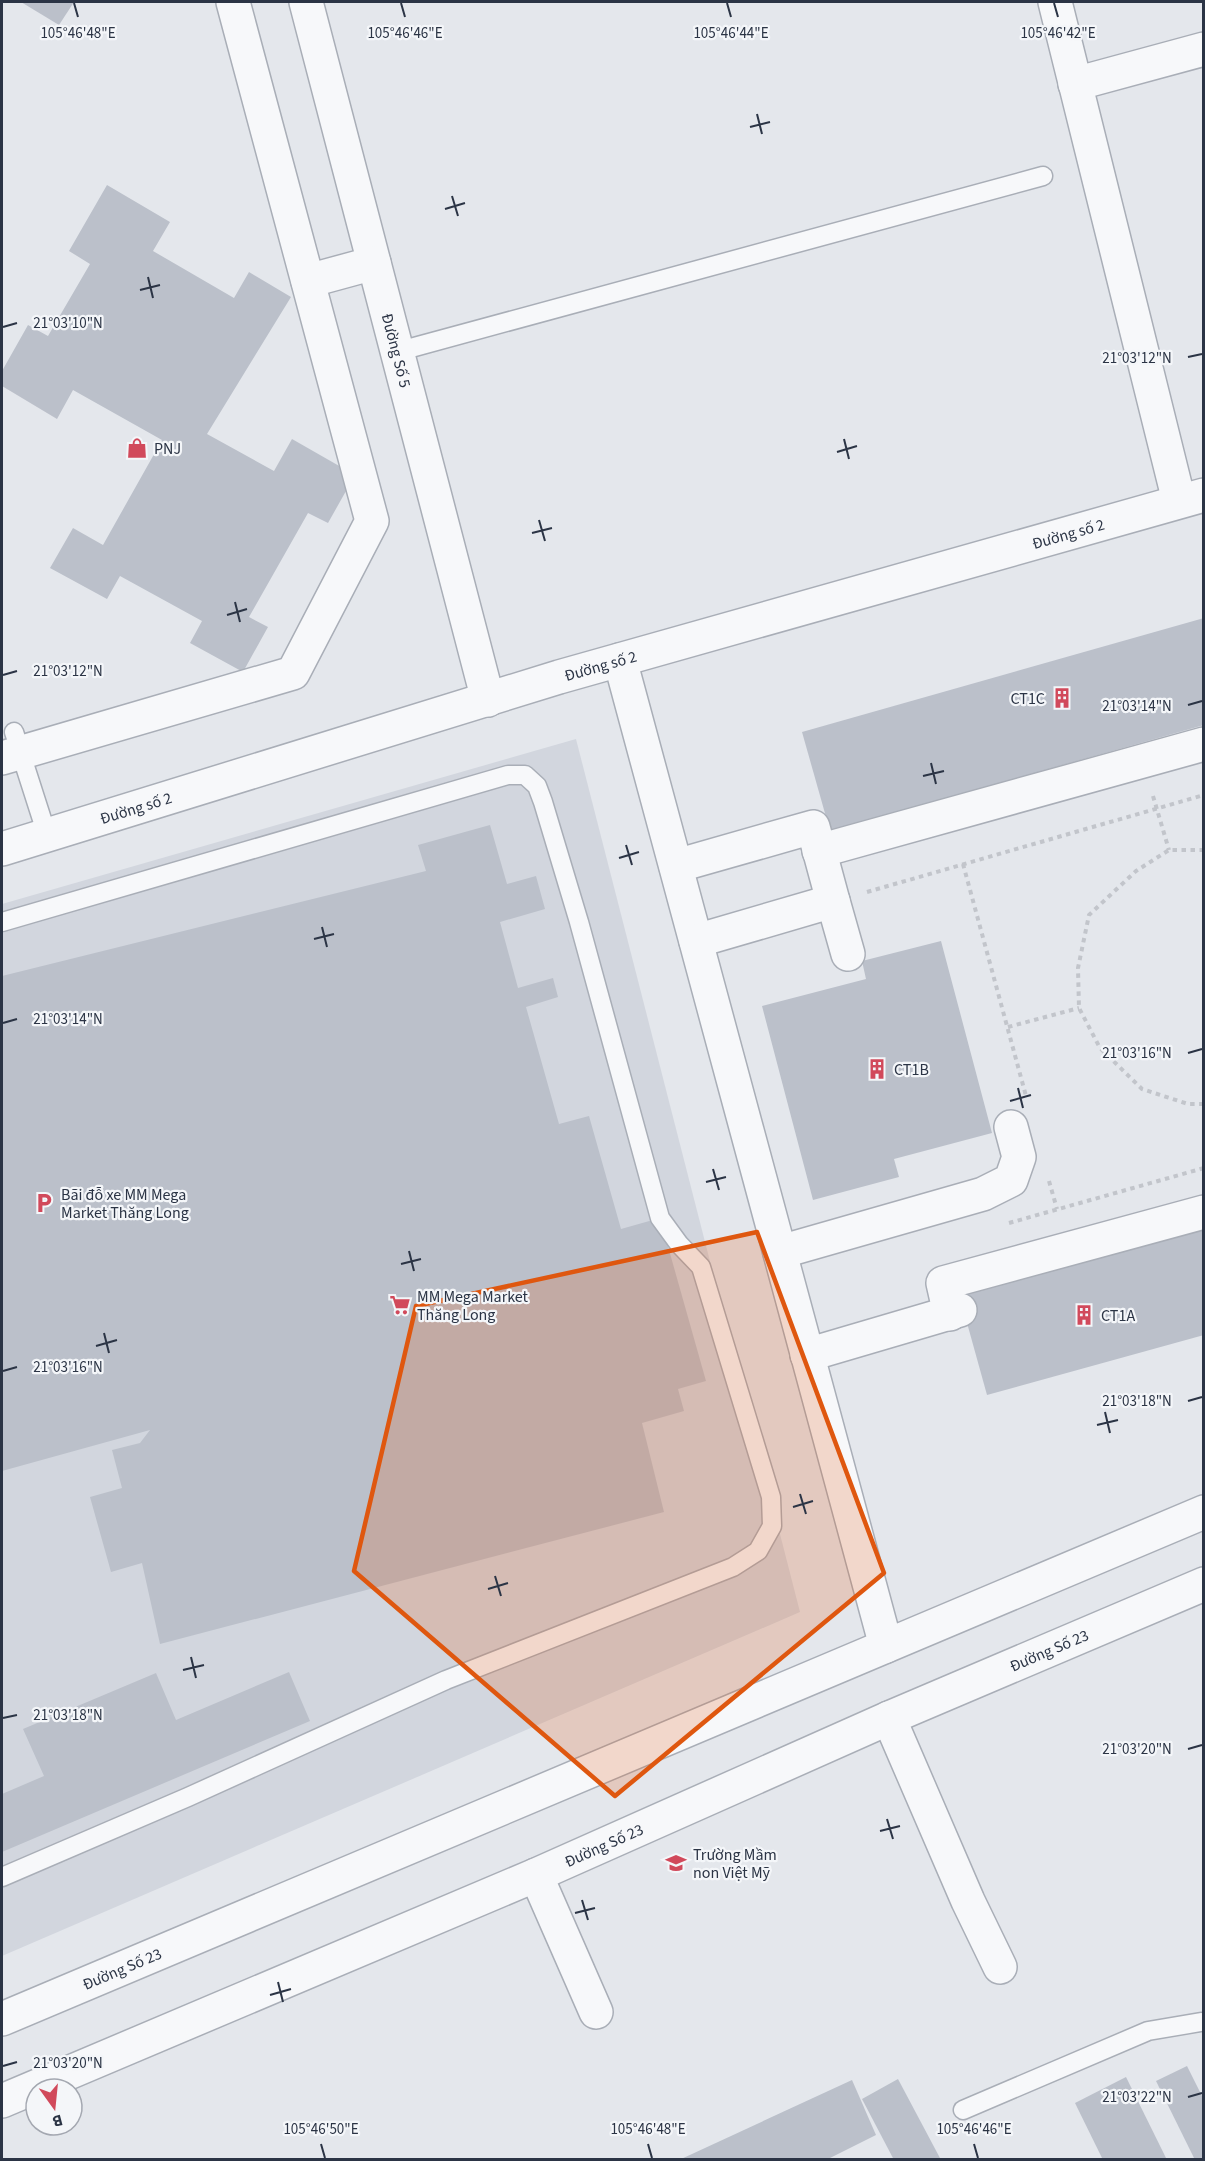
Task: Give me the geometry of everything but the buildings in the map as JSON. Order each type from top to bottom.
[{"type":"street","points":[[12,748],[293,673],[372,521],[232,2]]},
{"type":"street","name":"Đường Số 5","points":[[306,2],[488,700]]},
{"type":"street","points":[[1055,2],[1075,84],[1191,498]]},
{"type":"street","points":[[1075,84],[1203,49]]},
{"type":"street","points":[[308,280],[374,263]]},
{"type":"street","name":"Đường số 2","points":[[2,849],[620,660],[1191,498]]},
{"type":"street","points":[[620,660],[886,1646]]},
{"type":"street","points":[[819,851],[1203,744]]},
{"type":"street","points":[[676,866],[813,827],[848,954]]},
{"type":"street","points":[[696,940],[833,901]]},
{"type":"street","points":[[780,1252],[983,1194],[1011,1180],[1019,1157],[1020,1117]]},
{"type":"street","points":[[807,1355],[955,1312],[943,1283],[1203,1212]]},
{"type":"street","name":"Đường Số 23","points":[[2,2019],[1203,1512]]},
{"type":"street","name":"Đường Số 23","points":[[2,2101],[536,1875],[889,1718],[1203,1584]]},
{"type":"street","points":[[889,1718],[1000,1967]]},
{"type":"street","points":[[536,1875],[596,2012]]},
{"type":"lane","points":[[396,352],[1043,176]]},
{"type":"lane","points":[[12,748],[47,835]]},
{"type":"lane","points":[[2,922],[508,775],[525,775],[537,786],[543,802],[579,922],[660,1218],[679,1244],[701,1267],[771,1497],[772,1526],[758,1551],[733,1567],[446,1680],[188,1797],[2,1877]]},
{"type":"lane","points":[[963,2110],[1148,2031],[1202,2023]]},
{"type":"path","points":[[833,901],[1203,795]]},
{"type":"path","points":[[1156,809],[1168,849]]},
{"type":"path","points":[[1203,850],[1168,849],[1136,872],[1089,915],[1078,968],[1079,1008],[1100,1048],[1142,1089],[1188,1104],[1203,1104]]},
{"type":"path","points":[[963,864],[1007,1027],[1020,1117]]},
{"type":"path","points":[[1007,1027],[1079,1008]]},
{"type":"path","points":[[1048,1175],[1057,1209]]},
{"type":"highlighted area","points":[[757,1232],[884,1573],[615,1796],[354,1571],[416,1306]]},
{"type":"shaded area","points":[[576,739],[800,1612],[2,1956],[2,904]]},
{"type":"place","name":"PNJ","points":[[137,448]]},
{"type":"place","name":"CT1C","points":[[1062,698]]},
{"type":"place","name":"CT1B","points":[[877,1069]]},
{"type":"place","name":"Bãi đỗ xe MM Mega Market Thăng Long","points":[[44,1203]]},
{"type":"place","name":"MM Mega Market Thăng Long","points":[[400,1305]]},
{"type":"place","name":"CT1A","points":[[1084,1315]]},
{"type":"place","name":"Trường Mầm non Việt Mỹ","points":[[676,1863]]}]
